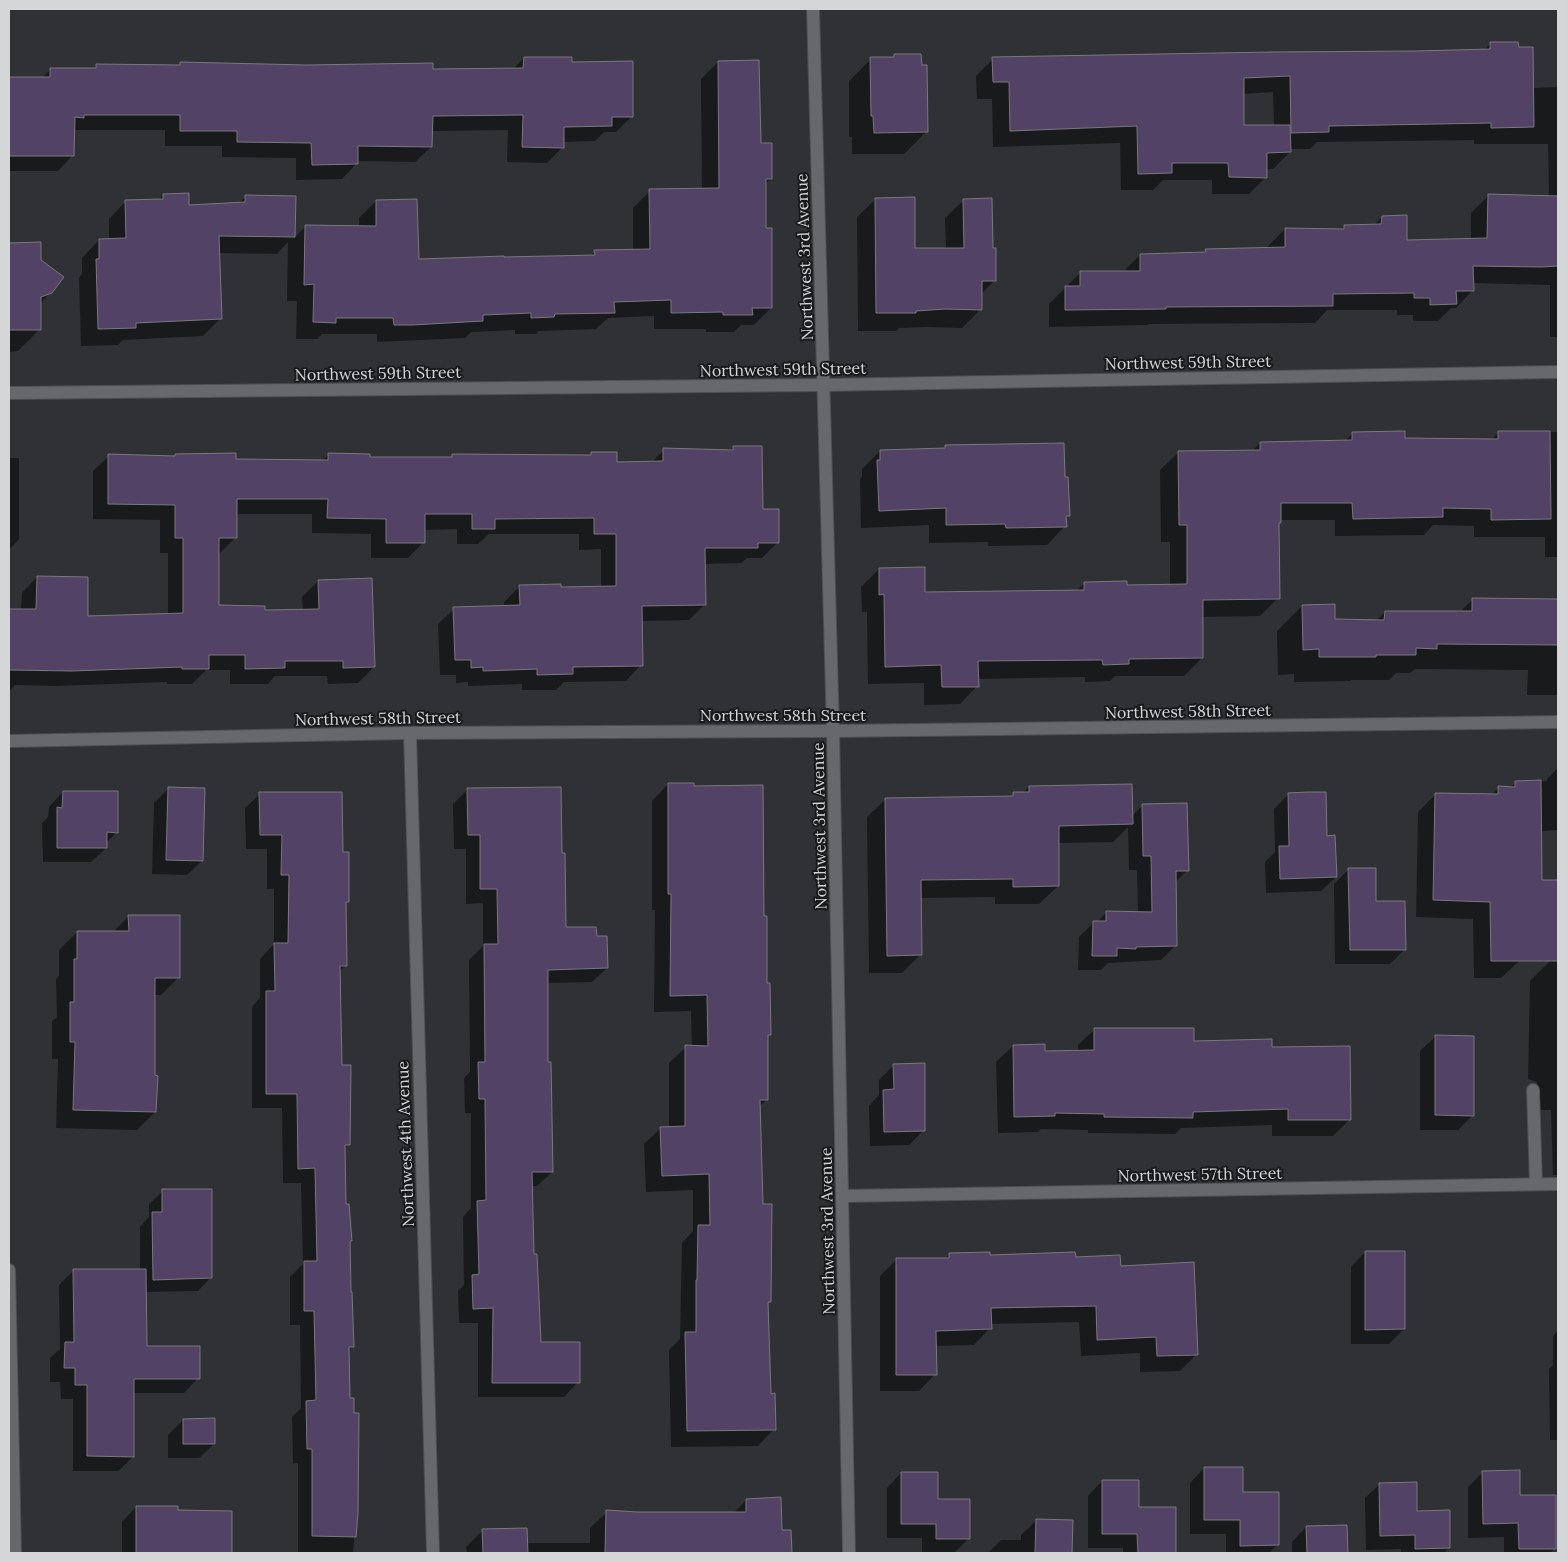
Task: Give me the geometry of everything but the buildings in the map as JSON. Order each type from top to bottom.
[{"type":"street","name":"Northwest 3rd Avenue","points":[[814,9],[833,731],[849,1553]]},
{"type":"street","name":"Northwest 59th Street","points":[[9,393],[824,385],[1558,372]]},
{"type":"street","name":"Northwest 58th Street","points":[[9,741],[410,733],[833,731],[1558,722]]},
{"type":"street","name":"Northwest 4th Avenue","points":[[410,733],[433,1553]]},
{"type":"street","points":[[1532,1090],[1536,1184]]},
{"type":"street","name":"Northwest 57th Street","points":[[843,1196],[1558,1184]]},
{"type":"street","points":[[9,1270],[14,1553]]}]
